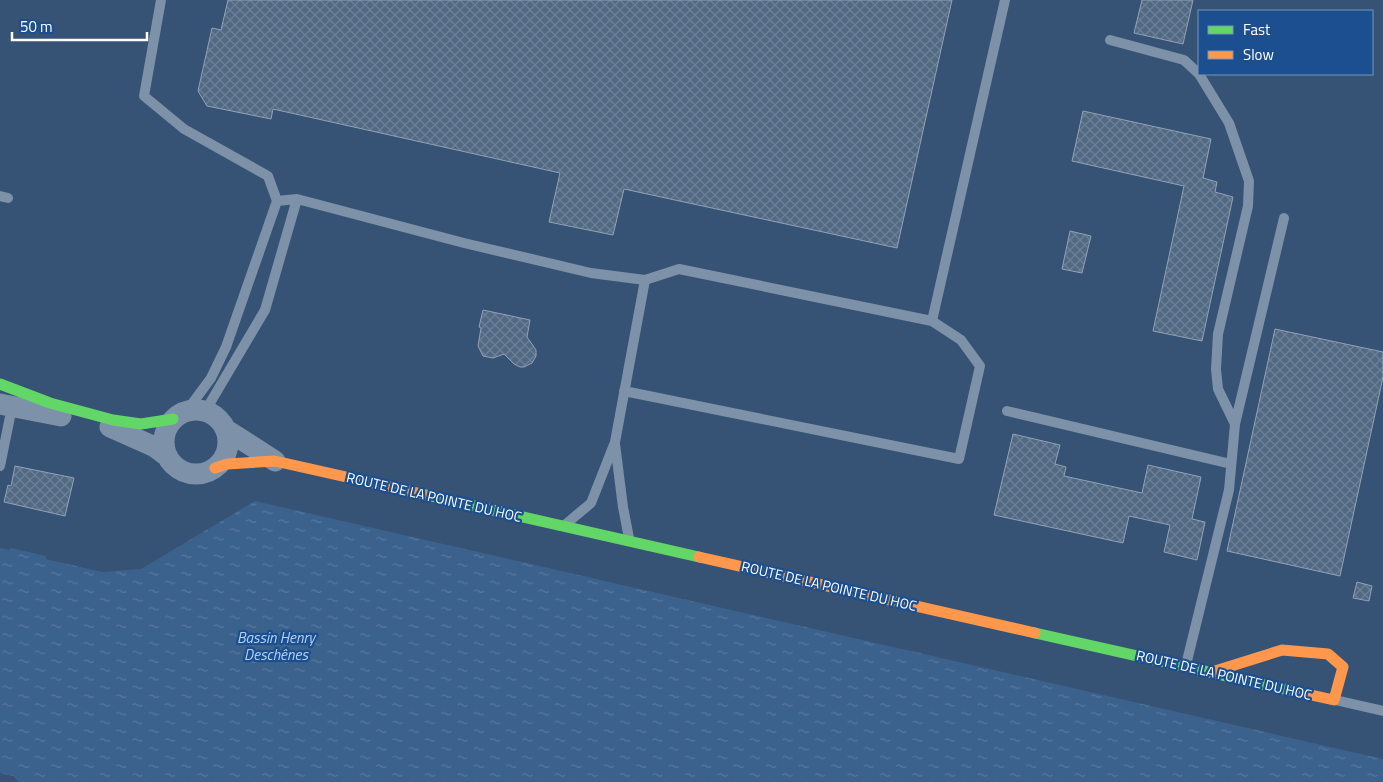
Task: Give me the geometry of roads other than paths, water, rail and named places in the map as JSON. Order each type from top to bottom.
[{"type":"street","points":[[0,378],[6,400]]},
{"type":"street","points":[[6,400],[50,403],[113,420],[141,424],[196,410],[205,412],[219,422],[228,439],[226,450],[222,460],[214,468],[197,474],[188,473],[179,470],[155,446],[110,427],[6,400]]},
{"type":"street","points":[[167,456],[164,443],[166,430],[180,415]]},
{"type":"street","name":"ROUTE DE LA POINTE DU HOC","points":[[219,422],[275,461]]},
{"type":"street","name":"ROUTE DE LA POINTE DU HOC","points":[[214,468],[227,464],[275,461],[1334,700]]},
{"type":"street","points":[[1212,672],[1282,650],[1328,654],[1343,667],[1334,700]]},
{"type":"lane","points":[[161,0],[144,96],[184,129],[268,176],[276,201],[226,347],[210,378],[180,415]]},
{"type":"lane","points":[[932,320],[1005,0]]},
{"type":"lane","points":[[1110,40],[1184,60],[1198,73]]},
{"type":"lane","points":[[1200,75],[1229,123],[1249,181],[1248,206],[1218,334],[1216,369],[1218,389],[1235,424]]},
{"type":"lane","points":[[276,201],[298,200],[581,271],[645,280],[680,269],[932,320],[961,340],[980,366],[959,459],[624,391]]},
{"type":"lane","points":[[219,422],[210,403],[265,310],[298,200]]},
{"type":"lane","points":[[1186,666],[1229,490],[1235,424],[1284,218]]},
{"type":"lane","points":[[563,526],[591,503],[615,442],[645,280]]},
{"type":"lane","points":[[0,466],[6,400]]},
{"type":"lane","points":[[1007,410],[1232,464]]},
{"type":"lane","points":[[615,442],[623,507],[630,541]]},
{"type":"lane","name":"ROUTE DE LA POINTE DU HOC","points":[[1334,700],[1383,711]]},
{"type":"water","name":"Bassin Henry Deschênes","points":[[255,501],[1383,759],[1383,782],[19,782],[13,776],[0,773],[0,548],[10,550],[11,548],[46,556],[46,559],[102,572],[141,569]]}]
